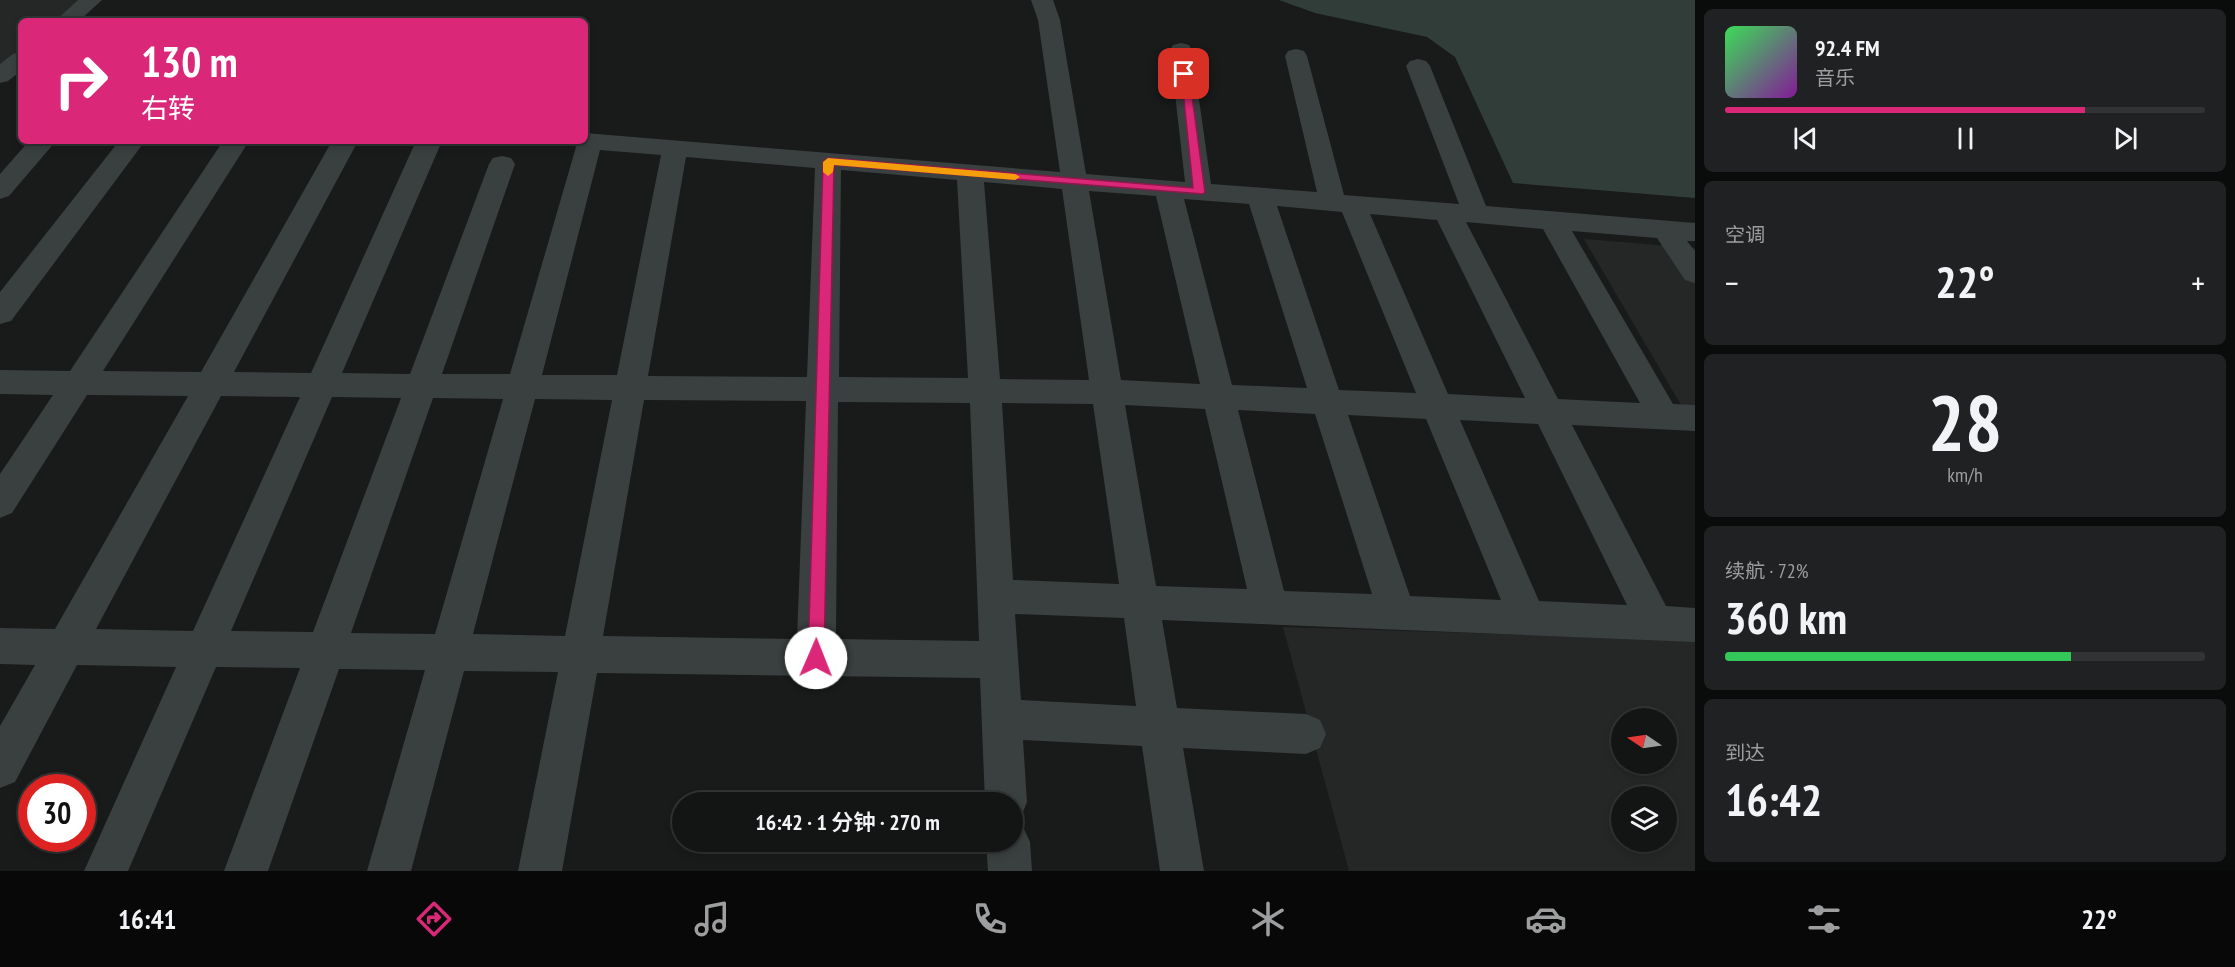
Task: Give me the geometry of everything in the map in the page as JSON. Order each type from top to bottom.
[{"type":"street","points":[[70,18],[91,0]]},
{"type":"street","points":[[1042,0],[1049,20],[1182,871]]},
{"type":"street","points":[[1181,50],[1199,192]]},
{"type":"street","points":[[1296,56],[1342,203],[1437,407],[1527,618]]},
{"type":"street","points":[[4,87],[18,64]]},
{"type":"street","points":[[1418,66],[1461,213],[1548,411],[1655,623]]},
{"type":"street","points":[[588,141],[1695,232]]},
{"type":"street","points":[[0,190],[39,144]]},
{"type":"street","points":[[0,313],[130,144]]},
{"type":"street","points":[[0,504],[234,144]]},
{"type":"street","points":[[0,767],[343,144]]},
{"type":"street","points":[[106,871],[428,144]]},
{"type":"street","points":[[389,871],[523,387],[585,144]]},
{"type":"street","points":[[540,871],[675,149]]},
{"type":"street","points":[[816,658],[828,162]]},
{"type":"street","points":[[246,871],[502,164]]},
{"type":"street","points":[[970,173],[985,392],[1005,792]]},
{"type":"street","points":[[1168,189],[1270,608]]},
{"type":"street","points":[[1260,197],[1397,613]]},
{"type":"street","points":[[1552,220],[1680,417]]},
{"type":"street","points":[[1665,230],[1695,273]]},
{"type":"street","points":[[0,382],[1108,392],[1680,417]]},
{"type":"street","points":[[994,596],[1695,625]]},
{"type":"street","points":[[0,646],[998,660]]},
{"type":"street","points":[[1001,719],[1306,734]]},
{"type":"street","points":[[1009,852],[1010,871]]},
{"type":"shaded area","points":[[0,0],[78,0],[58,18],[18,18],[18,54],[0,70]]},
{"type":"shaded area","points":[[1279,0],[1695,0],[1695,198],[1513,183],[1455,57],[1427,37],[1315,13]]},
{"type":"shaded area","points":[[1584,239],[1695,248],[1695,429]]},
{"type":"shaded area","points":[[1283,627],[1695,640],[1695,871],[1349,871]]},
{"type":"slow traffic","points":[[828,172],[828,162],[1015,177]]},
{"type":"route","points":[[816,658],[828,162],[1199,192],[1184,74]]}]
